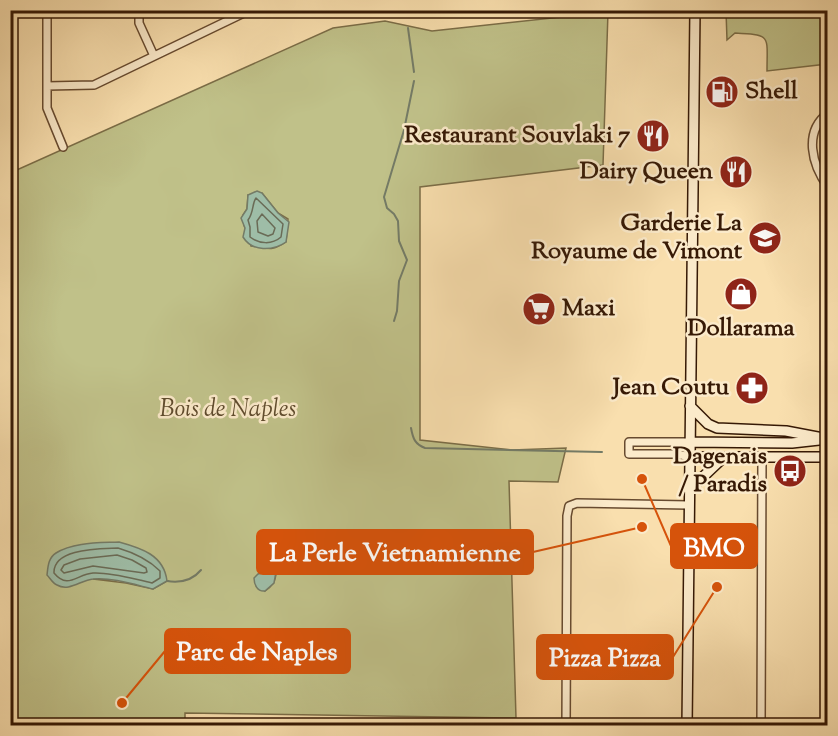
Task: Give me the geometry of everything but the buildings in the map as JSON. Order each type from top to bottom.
[{"type":"main road","points":[[687,726],[695,10]]},
{"type":"main road","points":[[690,406],[708,424],[717,428],[786,431],[828,439]]},
{"type":"main road","points":[[690,442],[792,442],[828,439]]},
{"type":"main road","points":[[689,457],[828,458]]},
{"type":"main road","points":[[689,490],[724,457]]},
{"type":"street","points":[[47,10],[48,112],[63,147]]},
{"type":"street","points":[[139,10],[139,23],[154,56]]},
{"type":"street","points":[[47,86],[94,85],[250,10]]},
{"type":"street","points":[[828,113],[816,124],[813,153],[815,166],[828,187]]},
{"type":"street","points":[[689,457],[678,454],[629,454],[629,442],[690,442]]},
{"type":"street","points":[[761,726],[762,458]]},
{"type":"street","points":[[566,726],[567,516],[569,505],[577,503],[688,505]]},
{"type":"green space","points":[[726,11],[827,11],[827,64],[767,71],[765,39],[756,35],[735,33],[727,40]]},
{"type":"green space","name":"Bois de Naples","points":[[608,12],[603,165],[420,187],[420,440],[512,450],[566,448],[558,482],[509,481],[516,718],[185,713],[185,725],[11,725],[10,173],[333,28],[385,21],[432,31]],"holes":[[[262,193],[278,213],[288,219],[286,242],[268,249],[251,246],[244,225],[243,215],[247,209],[248,195]],[[271,570],[276,572],[273,583],[265,591],[260,573]],[[93,579],[167,581],[153,589]]]},
{"type":"water","points":[[257,191],[262,193],[278,213],[289,222],[286,242],[281,245],[257,248],[243,237],[245,228],[241,218],[247,209],[248,195]]},
{"type":"water","points":[[119,542],[150,554],[161,565],[167,581],[153,589],[108,579],[88,580],[62,587],[47,575],[51,557],[63,549],[86,544]]},
{"type":"water","points":[[273,570],[276,572],[274,583],[265,591],[258,589],[254,578],[258,574]]},
{"type":"waterway","points":[[408,28],[414,72]]},
{"type":"waterway","points":[[394,321],[399,281],[407,260],[399,241],[398,221],[387,208],[384,197],[404,130],[414,81]]},
{"type":"waterway","points":[[411,428],[415,441],[425,448],[602,452]]},
{"type":"waterway","points":[[167,581],[186,580],[194,577],[201,570]]},
{"type":"place","name":"Shell","points":[[722,92]]},
{"type":"place","name":"Restaurant Souvlaki 7","points":[[653,136]]},
{"type":"place","name":"Dairy Queen","points":[[736,172]]},
{"type":"place","name":"Garderie La Royaume de Vimont","points":[[765,238]]},
{"type":"place","name":"Dollarama","points":[[741,294]]},
{"type":"place","name":"Maxi","points":[[539,309]]},
{"type":"place","name":"Jean Coutu","points":[[752,388]]},
{"type":"place","name":"Dagenais / Paradis","points":[[790,471]]},
{"type":"place","name":"BMO","points":[[642,479]]},
{"type":"place","name":"La Perle Vietnamienne","points":[[642,527]]},
{"type":"place","name":"Pizza Pizza","points":[[717,587]]},
{"type":"place","name":"Parc de Naples","points":[[122,703]]}]
